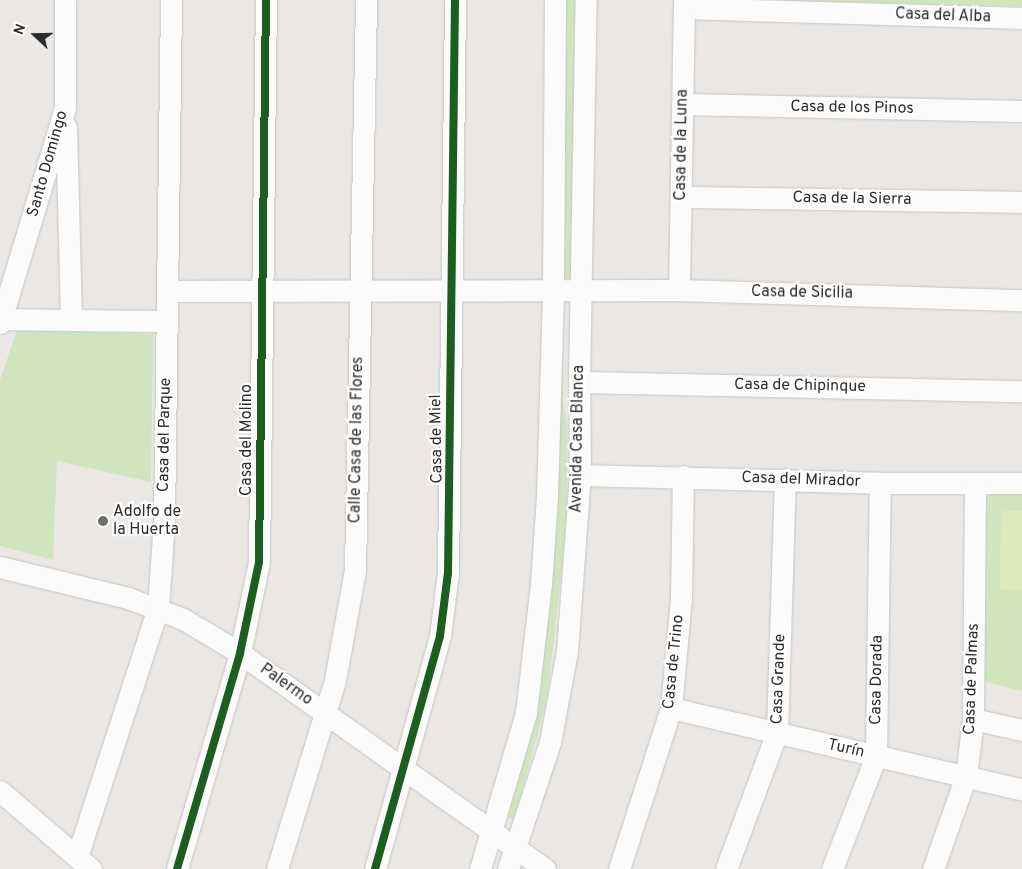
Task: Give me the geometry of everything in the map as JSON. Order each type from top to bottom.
[{"type":"street","name":"Santo Domingo","points":[[1,321],[65,108],[65,0]]},
{"type":"street","name":"Casa del Parque","points":[[84,863],[158,607],[164,521],[171,0]]},
{"type":"street","name":"Casa del Molino","points":[[177,869],[240,653],[257,583],[261,539],[261,290],[266,0]]},
{"type":"street","name":"Calle Casa de las Flores","points":[[277,869],[343,646],[355,570],[366,0]]},
{"type":"street","name":"Casa de Miel","points":[[375,869],[405,769],[440,636],[448,573],[451,504],[449,291],[455,0]]},
{"type":"street","name":"Avenida Casa Blanca","points":[[480,869],[530,693],[547,496],[553,291],[555,0]]},
{"type":"street","name":"Avenida Casa Blanca","points":[[508,869],[550,742],[560,698],[567,651],[580,475],[579,382],[586,0]]},
{"type":"street","name":"Casa del Alba","points":[[684,4],[1022,18]]},
{"type":"street","name":"Casa de la Luna","points":[[678,290],[684,4]]},
{"type":"street","name":"Casa de los Pinos","points":[[682,104],[1022,111]]},
{"type":"street","points":[[65,108],[71,320]]},
{"type":"street","name":"Casa de la Sierra","points":[[681,197],[1022,202]]},
{"type":"street","name":"Casa de Sicilia","points":[[166,291],[581,292],[678,290],[1022,300]]},
{"type":"street","points":[[1,321],[166,321]]},
{"type":"street","name":"Casa de Chipinque","points":[[579,382],[1022,391]]},
{"type":"street","name":"Casa del Mirador","points":[[580,475],[683,476],[880,483],[1022,482]]},
{"type":"street","name":"Casa de Trino","points":[[619,869],[670,708],[680,599],[683,476]]},
{"type":"street","name":"Casa Grande","points":[[726,869],[778,732],[784,479]]},
{"type":"street","name":"Casa de Palmas","points":[[933,869],[966,776],[973,719],[975,482]]},
{"type":"street","name":"Casa Dorada","points":[[832,869],[876,756],[880,483]]},
{"type":"street","name":"Palermo","points":[[0,567],[158,607],[240,653],[544,869]]},
{"type":"street","name":"Turín","points":[[670,708],[1022,790]]},
{"type":"street","points":[[973,719],[1022,730]]},
{"type":"street","points":[[0,791],[84,863]]},
{"type":"green space","points":[[561,0],[575,0],[571,278],[562,277]]},
{"type":"green space","points":[[745,0],[1022,0],[1022,6]]},
{"type":"green space","points":[[17,330],[153,334],[151,482],[57,461],[53,560],[0,546],[0,380]]},
{"type":"green space","points":[[557,343],[563,343],[563,401],[567,423],[567,523],[547,700],[514,821],[502,813],[532,711]]},
{"type":"green space","points":[[993,491],[1022,491],[1022,691],[980,681],[982,503]]},
{"type":"green space","points":[[1002,511],[1022,511],[1022,590],[999,589]]},
{"type":"cycle path","points":[[177,869],[240,653],[259,562],[266,0]]},
{"type":"cycle path","points":[[375,869],[440,636],[448,573],[455,0]]},
{"type":"place","name":"Adolfo de la Huerta","points":[[103,521]]}]
